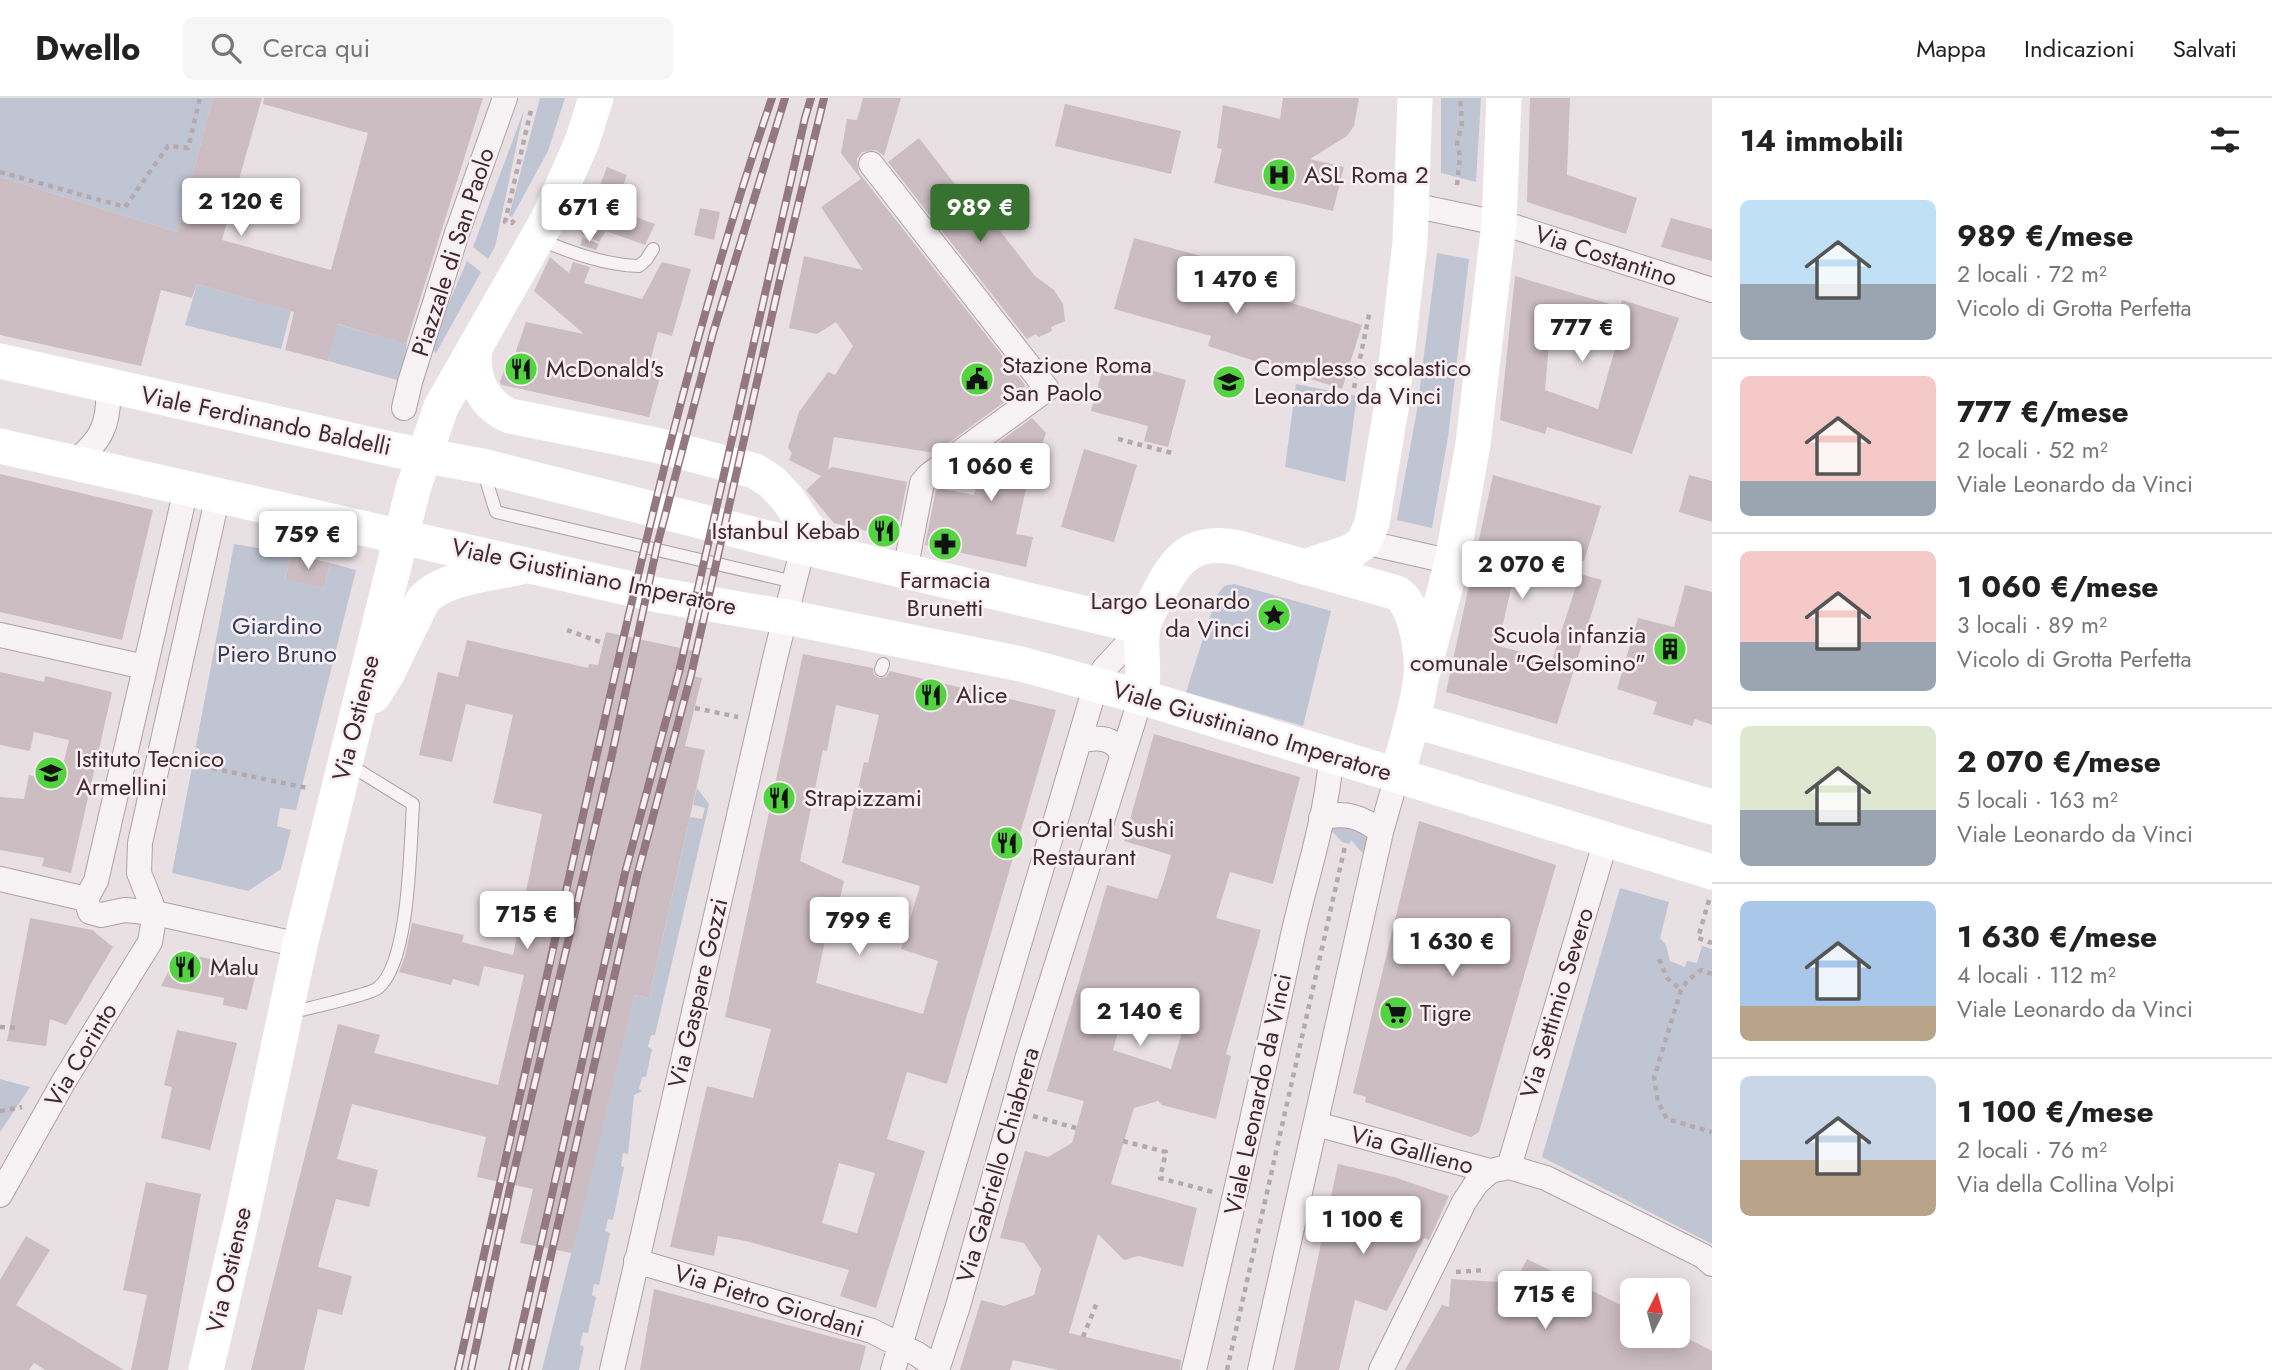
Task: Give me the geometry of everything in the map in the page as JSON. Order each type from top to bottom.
[{"type":"street","name":"Piazzale di San Paolo","points":[[404,408],[457,233],[505,98]]},
{"type":"street","name":"Via Ostiense","points":[[206,1370],[300,945],[344,762],[424,456],[441,407],[475,348],[528,225],[573,163],[596,98]]},
{"type":"street","points":[[1304,567],[1352,551],[1364,542],[1372,523],[1391,409],[1412,205],[1415,98]]},
{"type":"street","points":[[1260,1370],[1381,832],[1452,562],[1473,444],[1499,223],[1504,98]]},
{"type":"street","points":[[871,164],[1047,390],[929,475],[922,483],[905,570]]},
{"type":"street","points":[[1412,205],[1499,223]]},
{"type":"street","name":"Via Costantino","points":[[1499,223],[1712,290]]},
{"type":"street","points":[[475,348],[477,381],[499,411],[510,416],[656,445],[755,471],[772,482],[787,498],[813,549]]},
{"type":"street","name":"Viale Ferdinando Baldelli","points":[[0,361],[424,456]]},
{"type":"street","name":"Viale Ferdinando Baldelli","points":[[73,463],[89,451],[104,426],[109,413],[108,387]]},
{"type":"street","points":[[0,446],[402,536]]},
{"type":"street","points":[[424,456],[481,466],[813,549],[1143,627]]},
{"type":"street","points":[[202,492],[145,667],[96,881],[86,899],[90,912],[97,915],[131,910],[155,913],[300,945]]},
{"type":"street","points":[[155,913],[139,873],[140,843],[202,492]]},
{"type":"street","name":"Viale Giustiniano Imperatore","points":[[402,536],[658,595],[949,649],[1097,684],[1606,840],[1711,885]]},
{"type":"street","points":[[1364,542],[1452,562]]},
{"type":"street","points":[[1097,684],[1104,669],[1143,627],[1172,567],[1185,555],[1204,546],[1226,545],[1402,596],[1413,613],[1417,630],[1420,683]]},
{"type":"street","points":[[786,617],[794,582],[813,549]]},
{"type":"street","points":[[356,718],[387,674],[415,614],[432,590],[454,582],[528,566]]},
{"type":"street","name":"Via Gaspare Gozzi","points":[[612,1370],[786,617]]},
{"type":"street","points":[[1141,697],[1144,681],[1143,627]]},
{"type":"street","points":[[0,635],[145,667]]},
{"type":"street","name":"Via Gabriello Chiabrera","points":[[893,1370],[1097,684]]},
{"type":"street","name":"Via Gabriello Chiabrera","points":[[904,1334],[917,1353],[938,1369],[1013,1112],[1141,697]]},
{"type":"street","points":[[1412,720],[1712,807]]},
{"type":"street","points":[[1079,741],[1105,739],[1114,742],[1122,754]]},
{"type":"street","name":"Viale Leonardo da Vinci","points":[[1194,1370],[1329,785],[1331,757]]},
{"type":"street","points":[[1321,818],[1338,814],[1354,815],[1381,832]]},
{"type":"street","name":"Via Settimio Severo","points":[[1500,1169],[1606,840]]},
{"type":"street","points":[[0,879],[86,899]]},
{"type":"street","name":"Via Corinto","points":[[0,1195],[64,1082],[150,942],[155,913]]},
{"type":"street","name":"Via Gallieno","points":[[1316,1124],[1546,1178],[1694,1252],[1712,1264]]},
{"type":"street","points":[[1381,1370],[1464,1202],[1476,1184],[1500,1169]]},
{"type":"street","name":"Via Pietro Giordani","points":[[636,1261],[872,1331],[904,1334]]},
{"type":"street","points":[[904,1334],[948,1335]]},
{"type":"lane","points":[[528,225],[570,251],[624,266],[639,266],[653,249]]},
{"type":"lane","name":"Viale Giustiniano Imperatore","points":[[481,466],[496,512],[794,582]]},
{"type":"lane","points":[[284,1014],[377,989],[392,971],[398,952],[405,906],[413,804],[344,762]]},
{"type":"path","points":[[0,172],[125,207],[168,146],[188,148],[200,98]]},
{"type":"path","points":[[1457,185],[1460,156],[1457,142],[1462,124],[1460,98]]},
{"type":"path","points":[[528,225],[505,222],[531,110]]},
{"type":"path","points":[[1354,388],[1370,310]]},
{"type":"path","points":[[1118,439],[1176,454]]},
{"type":"path","points":[[567,630],[603,643]]},
{"type":"path","points":[[695,708],[760,722]]},
{"type":"path","points":[[183,762],[307,788]]},
{"type":"path","points":[[1227,1370],[1345,846]]},
{"type":"path","points":[[1711,885],[1698,938],[1712,943]]},
{"type":"path","points":[[1659,959],[1667,978],[1681,990]]},
{"type":"path","points":[[1712,974],[1701,970],[1688,979],[1681,990],[1654,1078],[1658,1102],[1667,1119],[1712,1132]]},
{"type":"path","points":[[0,1027],[19,1028]]},
{"type":"path","points":[[0,1111],[22,1107]]},
{"type":"path","points":[[1013,1112],[1076,1128]]},
{"type":"path","points":[[1272,1134],[1290,1139]]},
{"type":"path","points":[[1124,1141],[1166,1152],[1160,1178],[1192,1186]]},
{"type":"path","points":[[1083,1337],[1098,1300]]},
{"type":"green space","points":[[0,98],[213,98],[177,232],[0,177]]},
{"type":"green space","points":[[540,98],[565,98],[548,151],[512,217],[509,216]]},
{"type":"green space","points":[[1441,98],[1481,98],[1476,182],[1441,173]]},
{"type":"green space","points":[[524,110],[495,247],[488,259],[473,247]]},
{"type":"green space","points":[[1437,253],[1469,259],[1448,437],[1432,528],[1397,520],[1417,410]]},
{"type":"green space","points":[[467,261],[481,272],[436,353],[429,348]]},
{"type":"green space","points":[[197,284],[291,311],[281,349],[185,325]]},
{"type":"green space","points":[[304,315],[407,344],[401,381],[328,361],[331,347]]},
{"type":"green space","points":[[1296,384],[1357,396],[1345,482],[1285,467]]},
{"type":"green space","name":"Giardino Piero Bruno","points":[[234,544],[291,554],[285,578],[324,588],[330,563],[356,570],[296,810],[280,808],[277,826],[291,830],[281,869],[248,891],[172,873]]},
{"type":"green space","points":[[1234,584],[1331,611],[1303,726],[1186,692],[1217,595],[1224,586]]},
{"type":"green space","points":[[697,788],[709,804],[655,1035],[651,1035],[648,1047],[652,1049],[646,1077],[642,1077],[639,1089],[642,1091],[634,1095],[628,1154],[623,1153],[621,1166],[624,1167],[613,1220],[608,1219],[605,1231],[610,1233],[599,1285],[594,1284],[592,1295],[596,1297],[588,1333],[583,1332],[580,1345],[584,1347],[579,1370],[542,1370],[635,995],[649,998],[690,817],[702,819],[705,808],[693,805]]},
{"type":"green space","points":[[1334,822],[1370,834],[1365,856],[1351,840],[1349,844],[1342,842],[1327,826]]},
{"type":"green space","points":[[1620,888],[1669,902],[1660,938],[1666,945],[1670,961],[1685,967],[1687,961],[1697,963],[1702,946],[1712,949],[1712,1244],[1542,1157]]},
{"type":"green space","points":[[0,1079],[30,1087],[0,1132]]},
{"type":"building","points":[[213,98],[262,98],[222,240],[331,270],[368,133],[263,104],[264,98],[483,98],[406,344],[337,324],[328,361],[285,350],[294,312],[197,284],[192,298],[161,290],[141,366],[0,335],[0,177],[177,232]]},
{"type":"building","points":[[863,98],[901,98],[884,156],[876,150],[862,152],[857,159],[859,173],[1026,386],[935,453],[834,437],[828,470],[832,467],[907,482],[896,538],[834,523],[806,490],[821,476],[789,460],[792,453],[788,448],[799,412],[828,372],[835,375],[853,346],[836,322],[817,334],[789,328],[804,256],[863,270],[821,207],[861,179],[841,153],[847,119],[857,120]]},
{"type":"building","points":[[1283,98],[1359,98],[1354,126],[1347,136],[1310,159],[1344,167],[1333,211],[1214,183],[1222,149],[1217,148],[1223,105],[1280,119]]},
{"type":"building","points":[[1530,98],[1570,98],[1567,175],[1637,198],[1626,234],[1527,202]]},
{"type":"building","points":[[1065,104],[1181,131],[1171,174],[1055,146]]},
{"type":"building","points":[[919,138],[975,210],[980,205],[1035,276],[1054,290],[1063,304],[1065,321],[1051,327],[1052,331],[1027,339],[888,162]]},
{"type":"building","points":[[607,167],[627,175],[621,191],[625,192],[618,211],[655,224],[645,245],[606,231],[599,242],[582,233]]},
{"type":"building","points":[[700,208],[720,212],[714,240],[694,235]]},
{"type":"building","points":[[1671,218],[1712,229],[1712,261],[1661,247]]},
{"type":"building","points":[[583,238],[599,244],[596,250],[580,245]]},
{"type":"building","points":[[1134,238],[1201,256],[1196,273],[1362,325],[1342,389],[1208,346],[1211,336],[1114,309]]},
{"type":"building","points":[[550,257],[569,273],[573,262],[590,267],[584,283],[642,299],[662,262],[691,269],[672,336],[658,332],[649,366],[662,370],[649,417],[502,385],[500,382],[507,361],[512,363],[526,322],[584,334],[534,291]]},
{"type":"building","points":[[1515,276],[1620,307],[1622,300],[1679,318],[1632,454],[1547,427],[1545,434],[1500,420]],"holes":[[[1550,332],[1615,349],[1598,409],[1545,390]]]},
{"type":"building","points":[[1117,361],[1186,380],[1168,447],[1144,441],[1148,426],[1091,411],[1103,368],[1114,371]]},
{"type":"building","points":[[1032,418],[1046,433],[1025,493],[1016,534],[1033,537],[1026,567],[925,545],[936,490],[938,488],[974,495],[983,460],[976,459]]},
{"type":"building","points":[[1084,449],[1137,465],[1114,542],[1061,527]]},
{"type":"building","points":[[0,474],[153,510],[122,640],[0,612]]},
{"type":"building","points":[[1493,475],[1601,506],[1584,561],[1520,549],[1498,646],[1552,660],[1580,574],[1602,580],[1557,724],[1446,692]]},
{"type":"building","points":[[1689,475],[1712,481],[1712,522],[1679,512]]},
{"type":"building","points":[[291,554],[330,563],[324,588],[285,579]]},
{"type":"building","name":"Scuola infanzia comunale \"Gelsomino\"","points":[[1685,585],[1712,592],[1712,725],[1695,719],[1692,726],[1653,714],[1657,702],[1617,689],[1638,618],[1674,627]]},
{"type":"building","points":[[606,632],[699,652],[693,676],[702,678],[685,746],[705,750],[649,998],[635,995],[572,1253],[520,1243],[533,1189],[477,1177],[486,1137],[352,1104],[337,1159],[378,1170],[369,1207],[336,1199],[318,1267],[352,1276],[342,1315],[318,1309],[304,1370],[251,1370],[338,1024],[380,1035],[374,1053],[498,1085],[524,975],[484,966],[479,986],[453,979],[451,985],[399,972],[412,923],[464,935],[462,942],[513,955],[542,814],[493,803],[513,715],[466,704],[452,762],[419,755],[438,672],[458,677],[467,640],[588,668],[589,664],[598,665]]},
{"type":"building","points":[[803,654],[873,668],[874,675],[879,678],[886,677],[890,671],[1056,710],[947,1084],[907,1072],[887,1139],[925,1151],[876,1308],[840,1296],[849,1270],[746,1241],[718,1236],[714,1256],[670,1247],[707,1086],[753,1098],[771,1029],[725,1017]],"holes":[[[836,705],[879,715],[868,763],[864,762],[842,863],[920,886],[901,949],[938,961],[923,1014],[816,983],[827,932],[832,934],[844,881],[800,861],[823,750],[827,751]],[[839,1163],[875,1173],[857,1233],[822,1223]]]},
{"type":"building","name":"Istituto Tecnico Armellini","points":[[0,672],[44,682],[45,676],[112,692],[71,873],[42,866],[44,858],[0,850],[0,797],[24,799],[29,775],[59,782],[69,740],[34,732],[30,751],[0,745]]},
{"type":"building","points":[[1154,734],[1300,777],[1273,884],[1230,872],[1216,918],[1261,930],[1226,1054],[1231,1056],[1216,1119],[1162,1105],[1158,1101],[1134,1108],[1111,1184],[1197,1208],[1183,1267],[1139,1256],[1124,1260],[1098,1234],[1069,1333],[1181,1360],[1180,1370],[1058,1370],[1013,1360],[1010,1370],[960,1370],[981,1300],[1004,1306],[1034,1295],[1041,1269],[1024,1243],[1000,1238],[1025,1151],[1048,1157],[1072,1143],[1084,1101],[1047,1091],[1107,885],[1157,899],[1164,880],[1171,855],[1124,841]],"holes":[[[1127,998],[1187,1015],[1171,1069],[1113,1050]]]},
{"type":"building","points":[[1419,821],[1556,865],[1479,1132],[1471,1137],[1365,1102],[1366,1097],[1353,1093]]},
{"type":"building","points":[[30,918],[92,930],[113,947],[66,1025],[50,1019],[46,1046],[7,1041]]},
{"type":"building","points":[[178,952],[257,969],[247,1010],[223,1005],[224,998],[161,986]]},
{"type":"building","points":[[177,1030],[237,1043],[210,1150],[161,1138],[172,1087],[164,1085]]},
{"type":"building","points":[[1338,1164],[1394,1177],[1449,1196],[1429,1240],[1424,1238],[1387,1311],[1355,1300],[1339,1370],[1294,1370]]},
{"type":"building","points":[[146,1182],[201,1194],[168,1370],[131,1370],[147,1295],[123,1290]]},
{"type":"building","points":[[26,1236],[50,1250],[16,1305],[124,1370],[45,1370],[34,1363],[29,1370],[0,1370],[0,1280]]},
{"type":"building","points":[[1527,1259],[1620,1305],[1620,1348],[1690,1348],[1690,1340],[1712,1351],[1712,1370],[1405,1370],[1442,1305],[1449,1307],[1451,1279],[1515,1283]]},
{"type":"building","points":[[654,1289],[866,1346],[860,1370],[640,1370]]},
{"type":"railway","points":[[458,1370],[646,541],[716,274],[772,98]]},
{"type":"railway","points":[[471,1370],[657,546],[713,333],[785,98]]},
{"type":"railway","points":[[512,1370],[625,873],[679,672],[811,98]]},
{"type":"railway","points":[[525,1370],[637,876],[691,675],[824,98]]},
{"type":"place","name":"ASL Roma 2","points":[[1279,175]]},
{"type":"place","name":"McDonald's","points":[[521,369]]},
{"type":"place","name":"Stazione Roma San Paolo","points":[[977,379]]},
{"type":"place","name":"Complesso scolastico Leonardo da Vinci","points":[[1229,382]]},
{"type":"place","name":"Istanbul Kebab","points":[[884,531]]},
{"type":"place","name":"Farmacia Brunetti","points":[[945,544]]},
{"type":"place","name":"Largo Leonardo da Vinci","points":[[1274,615]]},
{"type":"place","name":"Scuola infanzia comunale \"Gelsomino\"","points":[[1670,649]]},
{"type":"place","name":"Alice","points":[[931,695]]},
{"type":"place","name":"Istituto Tecnico Armellini","points":[[51,773]]},
{"type":"place","name":"Strapizzami","points":[[779,798]]},
{"type":"place","name":"Oriental Sushi Restaurant","points":[[1007,843]]},
{"type":"place","name":"Malu","points":[[185,967]]},
{"type":"place","name":"Tigre","points":[[1396,1013]]}]
